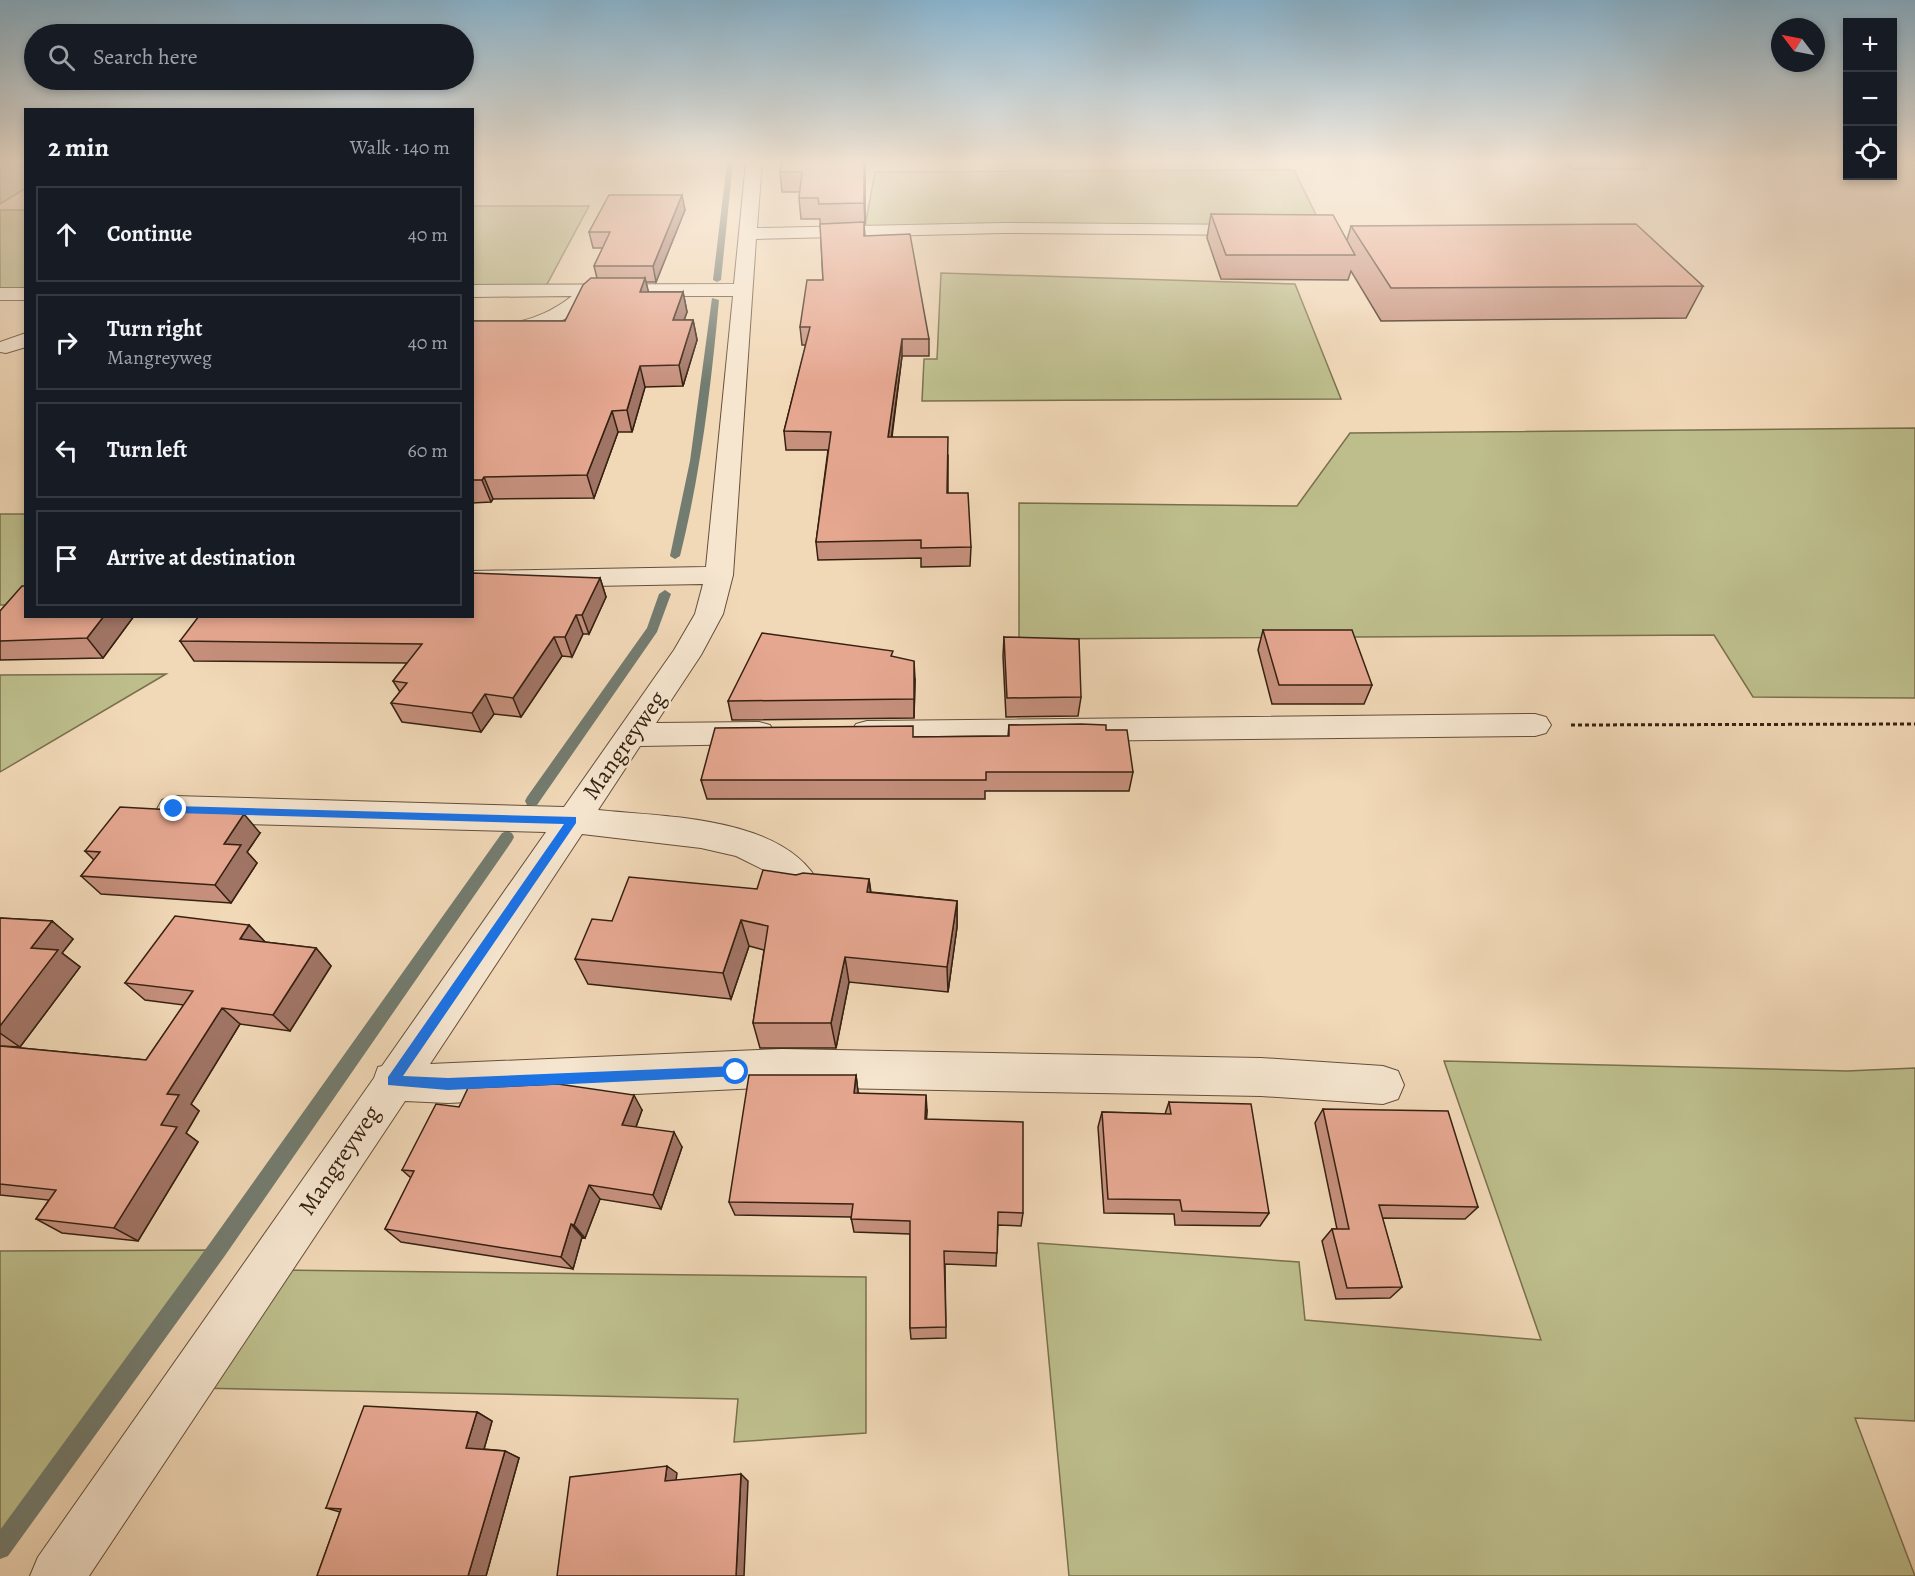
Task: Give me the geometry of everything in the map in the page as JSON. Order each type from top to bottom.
[{"type":"street","name":"Mangreyweg","points":[[57,1576],[686,655],[709,614],[719,575],[749,236]]},
{"type":"street","points":[[474,306],[480,291],[744,290]]},
{"type":"street","points":[[474,330],[485,333],[513,331],[579,303],[589,291]]},
{"type":"street","points":[[0,294],[24,294]]},
{"type":"street","points":[[6,347],[24,340]]},
{"type":"street","points":[[474,580],[719,575]]},
{"type":"street","points":[[833,732],[1534,725]]},
{"type":"street","points":[[631,735],[786,733]]},
{"type":"street","points":[[174,809],[572,820],[701,835],[744,844],[780,862],[802,885]]},
{"type":"street","points":[[393,1081],[448,1084],[782,1068],[1261,1077],[1383,1085]]},
{"type":"path","points":[[1534,725],[1915,724]]},
{"type":"green space","points":[[0,236],[24,236],[24,290],[0,290]]},
{"type":"green space","points":[[474,236],[573,236],[545,288],[474,288]]},
{"type":"green space","points":[[941,273],[1295,284],[1341,399],[922,401],[924,359],[937,359]]},
{"type":"green space","points":[[1915,428],[1915,698],[1753,697],[1714,635],[1019,639],[1019,503],[1297,506],[1350,433]]},
{"type":"green space","points":[[0,514],[24,514],[24,605],[0,605]]},
{"type":"green space","points":[[166,674],[0,772],[0,675]]},
{"type":"green space","points":[[1444,1061],[1847,1071],[1915,1068],[1915,1421],[1855,1418],[1915,1576],[1069,1576],[1038,1243],[1299,1262],[1305,1320],[1541,1340]]},
{"type":"green space","points":[[217,1250],[0,1548],[0,1251]]},
{"type":"green space","points":[[276,1270],[866,1277],[866,1433],[734,1442],[738,1399],[197,1388]]},
{"type":"building","points":[[608,236],[665,236],[653,266],[594,266]]},
{"type":"building","points":[[821,236],[910,236],[929,339],[902,339],[888,437],[948,437],[947,493],[968,493],[971,547],[921,548],[921,540],[816,542],[831,432],[784,431],[810,327],[800,327],[807,280],[823,280]]},
{"type":"building","points":[[1219,236],[1344,236],[1355,255],[1226,255]]},
{"type":"building","points":[[1357,236],[1648,236],[1703,286],[1391,288]]},
{"type":"building","points":[[591,278],[645,278],[640,292],[683,292],[673,320],[693,320],[679,365],[640,366],[627,410],[612,411],[587,475],[484,477],[482,480],[474,480],[474,321],[565,321],[583,285]]},
{"type":"building","points":[[474,573],[600,578],[582,615],[576,615],[565,637],[554,637],[513,698],[485,694],[472,713],[391,703],[407,683],[393,681],[422,644],[180,641],[197,618],[474,618]]},
{"type":"building","points":[[24,586],[24,618],[102,618],[87,638],[0,641],[0,611]]},
{"type":"building","points":[[1263,630],[1352,630],[1372,685],[1279,685]]},
{"type":"building","points":[[762,633],[893,651],[891,656],[914,661],[914,699],[728,701]]},
{"type":"building","points":[[1004,637],[1079,639],[1081,697],[1007,698]]},
{"type":"building","points":[[1009,725],[1106,725],[1106,730],[1127,730],[1133,772],[986,772],[986,780],[701,780],[715,728],[913,726],[913,737],[1009,736]]},
{"type":"building","points":[[120,807],[244,814],[224,844],[241,845],[215,885],[81,876],[100,852],[85,851]]},
{"type":"building","points":[[763,870],[796,875],[803,873],[869,879],[867,892],[957,901],[947,967],[845,957],[831,1023],[753,1023],[768,926],[741,920],[723,973],[575,959],[592,919],[612,921],[629,877],[757,889]]},
{"type":"building","points":[[175,916],[249,925],[240,939],[316,948],[273,1015],[222,1008],[167,1094],[179,1095],[161,1125],[177,1127],[114,1228],[36,1219],[56,1190],[0,1184],[0,1046],[146,1060],[193,991],[125,983]]},
{"type":"building","points":[[0,918],[52,921],[31,948],[58,950],[0,1026]]},
{"type":"building","points":[[749,1075],[856,1075],[854,1093],[926,1095],[925,1119],[1023,1122],[1023,1213],[998,1212],[997,1253],[944,1251],[946,1327],[910,1328],[910,1221],[851,1219],[853,1204],[729,1202]]},
{"type":"building","points":[[558,1084],[634,1095],[622,1125],[674,1132],[653,1195],[589,1185],[574,1225],[571,1224],[561,1257],[385,1229],[414,1171],[402,1170],[436,1104],[459,1107],[468,1088]]},
{"type":"building","points":[[1169,1102],[1251,1104],[1269,1213],[1182,1211],[1180,1200],[1108,1199],[1102,1112],[1171,1114]]},
{"type":"building","points":[[1323,1109],[1448,1111],[1478,1207],[1379,1205],[1402,1287],[1347,1288],[1332,1229],[1349,1229]]},
{"type":"building","points":[[364,1406],[477,1412],[466,1448],[505,1451],[468,1576],[317,1576],[341,1509],[326,1508]]},
{"type":"building","points":[[667,1466],[665,1481],[741,1474],[736,1576],[557,1576],[570,1477]]},
{"type":"waterway","points":[[717,280],[722,236]]},
{"type":"waterway","points":[[675,556],[690,493],[715,300]]},
{"type":"waterway","points":[[532,801],[653,629],[665,594]]},
{"type":"waterway","points":[[0,1548],[217,1250],[507,837]]},
{"type":"route","points":[[174,809],[572,820],[393,1081],[448,1084],[736,1072]]}]
